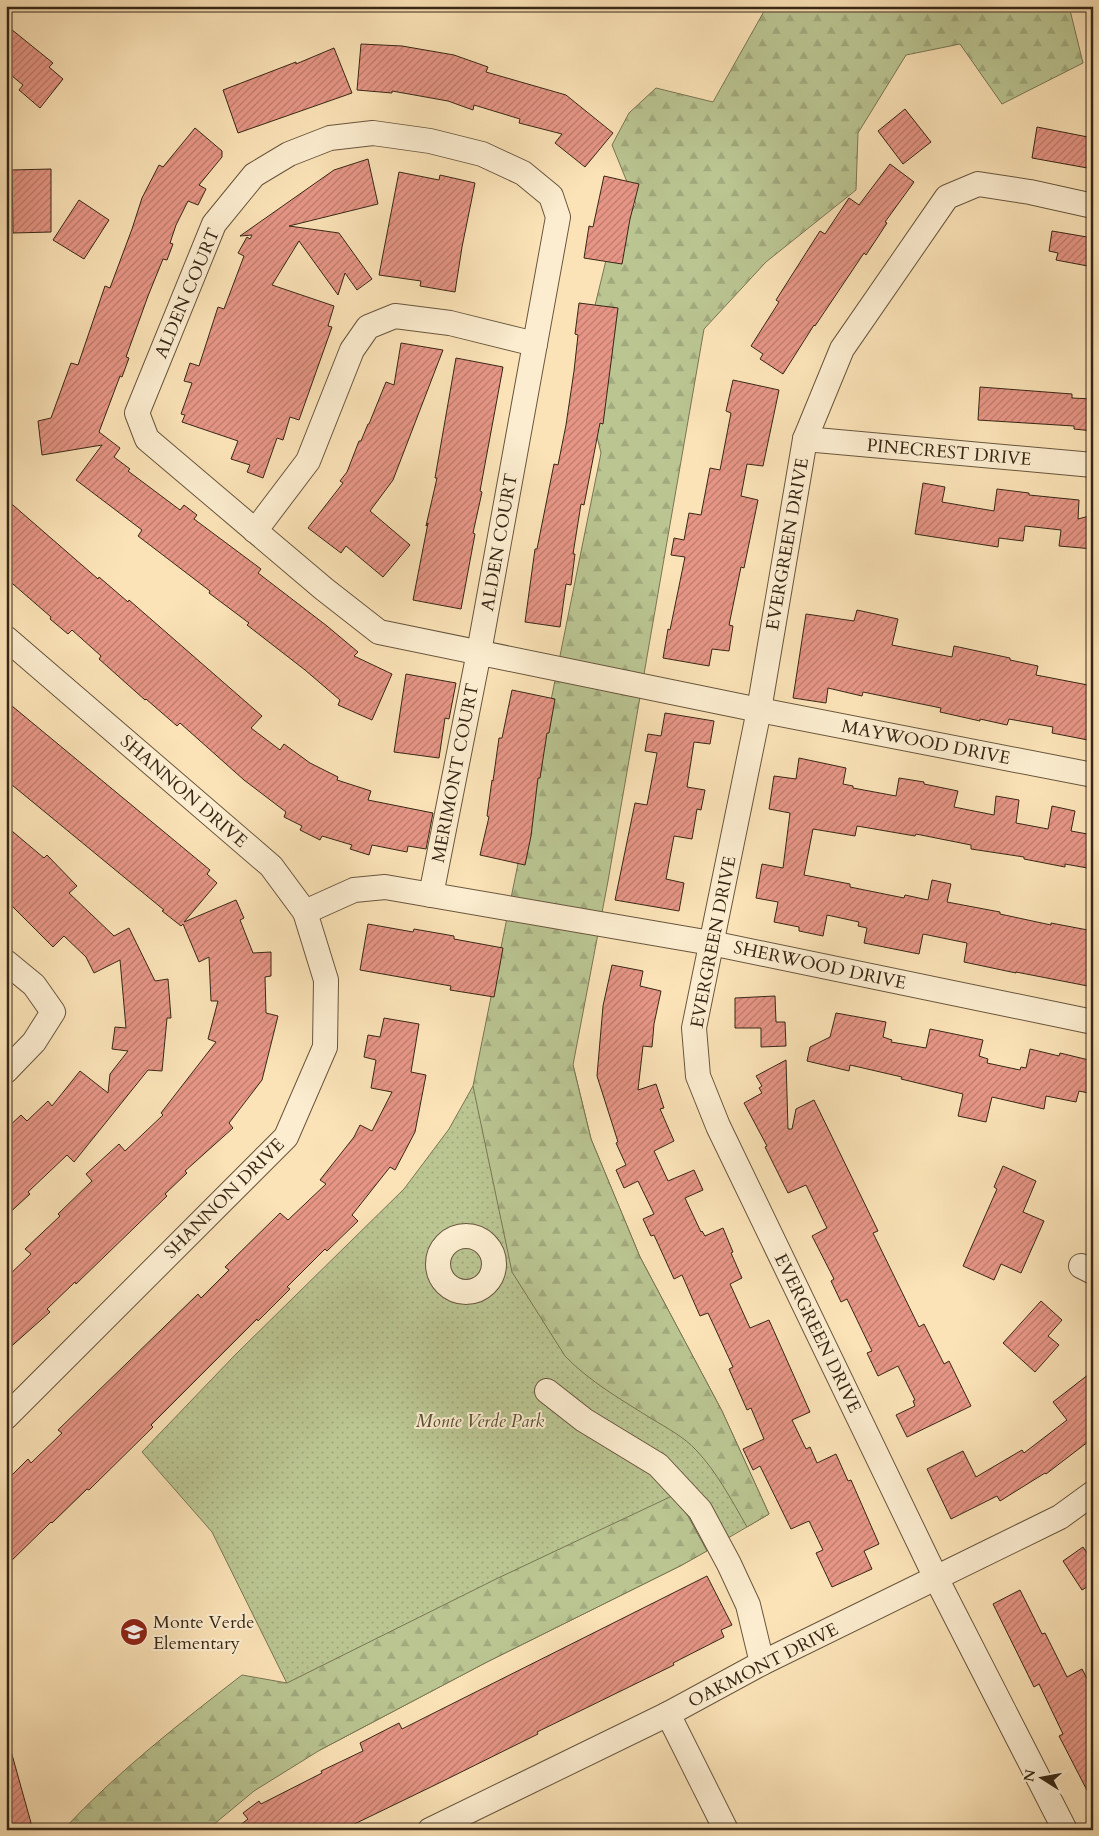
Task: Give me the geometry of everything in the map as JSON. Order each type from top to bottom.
[{"type":"street","name":"ALDEN COURT","points":[[479,652],[558,216],[551,196],[523,173],[482,154],[430,141],[373,133],[330,138],[288,154],[254,175],[214,224],[137,413],[147,439],[324,590],[380,632],[760,710]]},
{"type":"street","name":"EVERGREEN DRIVE","points":[[1065,1830],[936,1578],[718,1126],[698,1076],[694,1028],[760,710],[805,439],[842,349],[947,197],[978,184],[1030,192],[1093,206]]},
{"type":"street","points":[[255,531],[308,461],[352,350],[368,327],[395,316],[450,323],[535,344]]},
{"type":"street","name":"PINECREST DRIVE","points":[[805,439],[1093,465]]},
{"type":"street","name":"SHANNON DRIVE","points":[[6,638],[271,866],[305,912],[326,980],[325,1047],[286,1137],[6,1417]]},
{"type":"street","name":"MERIMONT COURT","points":[[431,895],[479,652]]},
{"type":"street","name":"MAYWOOD DRIVE","points":[[760,710],[1093,775]]},
{"type":"street","name":"SHERWOOD DRIVE","points":[[305,912],[354,890],[386,887],[711,943],[1093,1022]]},
{"type":"street","points":[[6,962],[34,985],[53,1012],[34,1042],[6,1070]]},
{"type":"street","points":[[548,1391],[584,1420],[658,1465],[700,1510],[730,1564],[748,1605],[762,1663]]},
{"type":"street","name":"OAKMONT DRIVE","points":[[445,1826],[668,1714],[762,1663],[1060,1517],[1093,1493]]},
{"type":"street","points":[[668,1714],[726,1830]]},
{"type":"green space","points":[[767,6],[1069,6],[1083,63],[1002,104],[960,44],[906,55],[858,133],[856,190],[766,262],[704,329],[608,881],[573,1065],[591,1139],[640,1257],[722,1411],[769,1514],[747,1527],[717,1477],[691,1445],[618,1398],[565,1356],[512,1272],[473,1086],[601,453],[580,367],[609,248],[636,204],[612,145],[629,113],[656,88],[713,102]]},
{"type":"green space","name":"Monte Verde Park","points":[[573,1065],[591,1139],[640,1257],[722,1411],[769,1514],[682,1565],[487,1662],[320,1750],[212,1532],[142,1452],[236,1354],[404,1189],[449,1129],[473,1086]]},
{"type":"green space","points":[[672,1496],[688,1516],[707,1551],[487,1662],[320,1750],[254,1791],[207,1830],[63,1830],[127,1768],[242,1675],[287,1683],[496,1579]]},
{"type":"building","points":[[6,25],[53,63],[49,67],[63,79],[40,108],[19,90],[23,85],[6,71]]},
{"type":"building","points":[[361,44],[402,46],[454,55],[488,67],[486,72],[566,95],[613,133],[585,167],[555,143],[562,134],[519,123],[520,119],[474,105],[473,110],[448,101],[392,91],[392,93],[357,90]]},
{"type":"building","points":[[334,48],[352,93],[238,133],[223,90],[296,62],[296,64]]},
{"type":"building","points":[[905,109],[931,142],[903,164],[878,131]]},
{"type":"building","points":[[1037,127],[1093,138],[1093,169],[1032,158]]},
{"type":"building","points":[[195,128],[222,151],[222,157],[199,185],[206,189],[198,205],[188,201],[176,225],[170,243],[173,244],[167,260],[163,259],[148,296],[126,357],[129,358],[122,377],[120,376],[99,432],[120,448],[114,457],[130,469],[128,471],[180,510],[184,505],[197,515],[194,519],[261,569],[258,573],[358,652],[354,656],[392,674],[372,720],[338,705],[340,700],[247,625],[249,623],[209,593],[210,591],[138,536],[142,530],[76,480],[102,445],[42,455],[38,421],[51,418],[71,363],[78,365],[105,286],[110,288],[142,198],[159,165],[163,167]]},
{"type":"building","points":[[368,159],[378,204],[289,226],[339,233],[372,279],[357,290],[345,273],[338,295],[299,241],[272,285],[334,306],[328,326],[332,327],[299,420],[290,417],[283,440],[277,438],[263,478],[247,472],[250,465],[231,459],[238,441],[182,422],[185,415],[181,414],[192,383],[184,381],[190,363],[199,366],[218,307],[224,309],[244,256],[238,253],[247,237],[250,239],[252,235],[240,236],[334,170]]},
{"type":"building","points":[[890,164],[914,182],[885,222],[887,223],[866,255],[864,253],[814,325],[783,374],[760,359],[763,354],[751,346],[779,302],[776,300],[820,231],[825,234],[849,198],[859,205]]},
{"type":"building","points":[[51,169],[51,232],[13,233],[12,170]]},
{"type":"building","points":[[399,172],[439,180],[440,175],[475,183],[455,292],[420,286],[421,281],[379,275]]},
{"type":"building","points":[[604,176],[639,184],[630,219],[622,264],[584,258],[589,226],[593,227]]},
{"type":"building","points":[[79,200],[109,220],[84,259],[53,240]]},
{"type":"building","points":[[1052,231],[1093,238],[1093,267],[1056,260],[1058,253],[1049,251]]},
{"type":"building","points":[[579,303],[618,308],[603,424],[600,423],[584,505],[581,504],[573,554],[575,554],[571,585],[566,584],[560,627],[525,622],[535,549],[537,549],[554,464],[558,465],[566,425],[578,335],[575,334]]},
{"type":"building","points":[[401,343],[443,350],[393,480],[370,511],[410,545],[383,577],[346,546],[341,553],[308,528],[343,483],[340,481],[347,472],[386,382],[394,385]]},
{"type":"building","points":[[456,358],[503,367],[461,609],[413,600],[428,523],[426,526],[437,478],[435,478]]},
{"type":"building","points":[[733,380],[779,390],[763,466],[747,464],[741,496],[758,500],[744,568],[741,567],[729,625],[733,626],[729,651],[712,649],[709,666],[663,658],[685,557],[671,555],[674,538],[684,540],[689,513],[701,515],[710,468],[720,470],[731,413],[726,411]]},
{"type":"building","points":[[980,387],[1072,394],[1072,398],[1093,399],[1093,431],[1074,429],[1074,426],[978,420]]},
{"type":"building","points":[[923,483],[945,487],[942,502],[994,511],[997,489],[1029,493],[1029,495],[1079,500],[1078,519],[1093,515],[1093,549],[1059,546],[1061,530],[1025,526],[1023,541],[999,538],[998,547],[915,534]]},
{"type":"building","points":[[6,499],[98,579],[99,577],[128,602],[129,600],[262,716],[251,728],[280,750],[284,744],[310,763],[338,777],[337,780],[371,791],[368,800],[433,813],[426,849],[408,846],[407,852],[372,845],[369,855],[350,849],[352,845],[322,836],[320,840],[300,830],[302,826],[284,817],[286,812],[244,780],[180,723],[177,726],[145,700],[99,659],[101,656],[72,630],[68,634],[6,578]]},
{"type":"building","points":[[857,610],[898,619],[892,645],[952,657],[954,646],[1038,666],[1036,675],[1093,686],[1093,741],[1052,733],[1053,727],[1009,719],[1007,725],[980,719],[980,721],[940,712],[941,708],[863,692],[862,696],[828,688],[826,703],[793,698],[806,614],[854,621]]},
{"type":"building","points":[[406,674],[456,683],[449,719],[445,718],[439,758],[394,752]]},
{"type":"building","points":[[512,690],[555,699],[549,733],[547,733],[540,778],[538,778],[531,836],[525,865],[480,855],[489,817],[487,816],[499,738],[502,738]]},
{"type":"building","points":[[6,701],[210,870],[207,874],[217,883],[184,922],[236,900],[244,918],[240,920],[253,953],[271,952],[271,976],[265,977],[266,1013],[278,1016],[262,1080],[229,1123],[233,1128],[185,1171],[187,1173],[165,1194],[167,1196],[76,1284],[75,1282],[47,1309],[50,1312],[6,1351],[6,1278],[31,1254],[25,1249],[60,1216],[58,1214],[92,1181],[86,1174],[119,1144],[125,1151],[163,1115],[161,1113],[216,1042],[208,1039],[218,1001],[211,1001],[209,957],[199,962],[183,924],[181,926],[162,911],[164,910],[6,780]]},
{"type":"building","points":[[665,713],[714,721],[710,744],[694,742],[687,787],[705,790],[701,810],[697,809],[692,839],[674,836],[666,879],[684,883],[679,911],[615,900],[635,803],[647,805],[657,753],[645,751],[648,734],[661,736]]},
{"type":"building","points":[[799,758],[846,768],[843,784],[853,786],[853,788],[896,796],[899,778],[924,782],[924,784],[958,791],[954,807],[994,815],[996,796],[1019,800],[1016,823],[1048,829],[1052,806],[1075,811],[1071,831],[1093,835],[1093,869],[1065,864],[1065,867],[1024,859],[1024,857],[971,849],[971,845],[916,834],[915,836],[857,826],[855,836],[813,829],[804,875],[850,884],[850,887],[904,898],[905,895],[928,900],[932,880],[951,884],[947,902],[1000,912],[1000,914],[1051,925],[1051,923],[1093,931],[1093,987],[964,962],[967,943],[923,934],[919,954],[864,943],[867,928],[858,926],[859,922],[827,915],[823,936],[799,931],[799,927],[774,922],[778,902],[756,898],[762,864],[783,868],[790,813],[769,809],[774,776],[796,779]]},
{"type":"building","points":[[6,826],[44,858],[47,855],[77,886],[69,893],[114,936],[129,928],[155,981],[168,979],[171,1018],[167,1018],[162,1071],[148,1070],[74,1162],[67,1155],[6,1216],[6,1129],[21,1115],[27,1121],[48,1101],[52,1106],[80,1071],[108,1093],[110,1074],[128,1051],[112,1049],[115,1027],[126,1028],[120,960],[94,973],[86,957],[64,936],[53,947],[6,900]]},
{"type":"building","points":[[368,924],[413,932],[414,929],[454,936],[454,939],[503,948],[494,997],[450,990],[451,986],[360,970]]},
{"type":"building","points":[[612,965],[643,971],[640,986],[661,991],[654,1024],[652,1047],[643,1046],[638,1090],[656,1084],[664,1108],[660,1109],[674,1141],[654,1151],[668,1181],[694,1170],[703,1190],[685,1198],[701,1232],[705,1236],[723,1228],[742,1278],[730,1284],[750,1328],[769,1320],[810,1412],[792,1420],[806,1449],[810,1447],[817,1463],[836,1454],[848,1481],[851,1480],[879,1544],[864,1551],[872,1569],[832,1587],[816,1553],[823,1550],[809,1521],[791,1529],[760,1466],[753,1470],[743,1449],[764,1439],[751,1408],[747,1410],[729,1369],[733,1367],[708,1313],[700,1316],[682,1275],[674,1279],[654,1235],[651,1236],[643,1219],[654,1214],[638,1181],[624,1188],[616,1170],[626,1165],[616,1143],[618,1142],[597,1076],[603,1006]]},
{"type":"building","points":[[775,996],[776,1022],[785,1022],[786,1046],[761,1047],[761,1028],[735,1028],[735,998]]},
{"type":"building","points":[[836,1013],[886,1022],[883,1037],[892,1040],[891,1042],[926,1048],[930,1029],[983,1040],[979,1056],[988,1059],[987,1063],[1020,1070],[1021,1067],[1026,1068],[1030,1049],[1059,1056],[1060,1053],[1093,1061],[1093,1094],[1079,1091],[1076,1102],[1046,1096],[1044,1109],[992,1097],[986,1122],[958,1116],[963,1094],[850,1065],[849,1071],[807,1061],[810,1047],[830,1037]]},
{"type":"building","points":[[384,1018],[419,1024],[411,1072],[426,1075],[415,1132],[395,1170],[390,1167],[352,1215],[358,1221],[327,1251],[325,1249],[287,1287],[290,1289],[258,1321],[257,1319],[151,1425],[153,1427],[89,1490],[87,1489],[6,1566],[6,1481],[28,1459],[31,1463],[62,1433],[58,1430],[198,1294],[201,1298],[229,1270],[225,1267],[280,1213],[288,1220],[326,1184],[320,1180],[354,1137],[360,1125],[372,1131],[392,1092],[371,1088],[376,1060],[364,1057],[368,1035],[380,1037]]},
{"type":"building","points":[[786,1060],[788,1129],[792,1129],[796,1109],[814,1100],[878,1231],[873,1233],[919,1327],[924,1324],[944,1364],[949,1361],[971,1406],[907,1437],[896,1415],[915,1406],[913,1401],[915,1400],[898,1366],[878,1376],[867,1353],[872,1351],[847,1299],[841,1302],[831,1281],[834,1279],[812,1236],[827,1228],[806,1185],[788,1193],[765,1147],[767,1146],[744,1103],[762,1093],[759,1088],[762,1086],[756,1076]]},
{"type":"building","points":[[1003,1166],[1036,1181],[1023,1212],[1044,1221],[1021,1273],[1001,1264],[994,1280],[963,1266],[997,1189],[994,1187]]},
{"type":"building","points":[[1041,1301],[1062,1320],[1048,1336],[1059,1345],[1035,1372],[1003,1343]]},
{"type":"building","points":[[1093,1371],[1093,1438],[1046,1474],[1000,1501],[997,1496],[951,1519],[927,1469],[963,1451],[976,1477],[1022,1450],[1024,1453],[1067,1420],[1053,1402]]},
{"type":"building","points":[[1083,1547],[1093,1562],[1093,1583],[1082,1590],[1063,1561]]},
{"type":"building","points":[[707,1576],[732,1625],[721,1630],[724,1637],[673,1663],[674,1665],[342,1830],[234,1830],[248,1819],[243,1813],[259,1801],[261,1804],[322,1773],[321,1771],[363,1751],[360,1743],[399,1723],[402,1729]]},
{"type":"building","points":[[1020,1590],[1042,1634],[1045,1633],[1067,1677],[1082,1669],[1093,1690],[1093,1802],[1059,1736],[1063,1734],[1039,1684],[1034,1687],[993,1604]]},
{"type":"building","points":[[11,1751],[33,1830],[6,1830],[6,1752]]},
{"type":"place","name":"Monte Verde Elementary","points":[[134,1632]]}]
